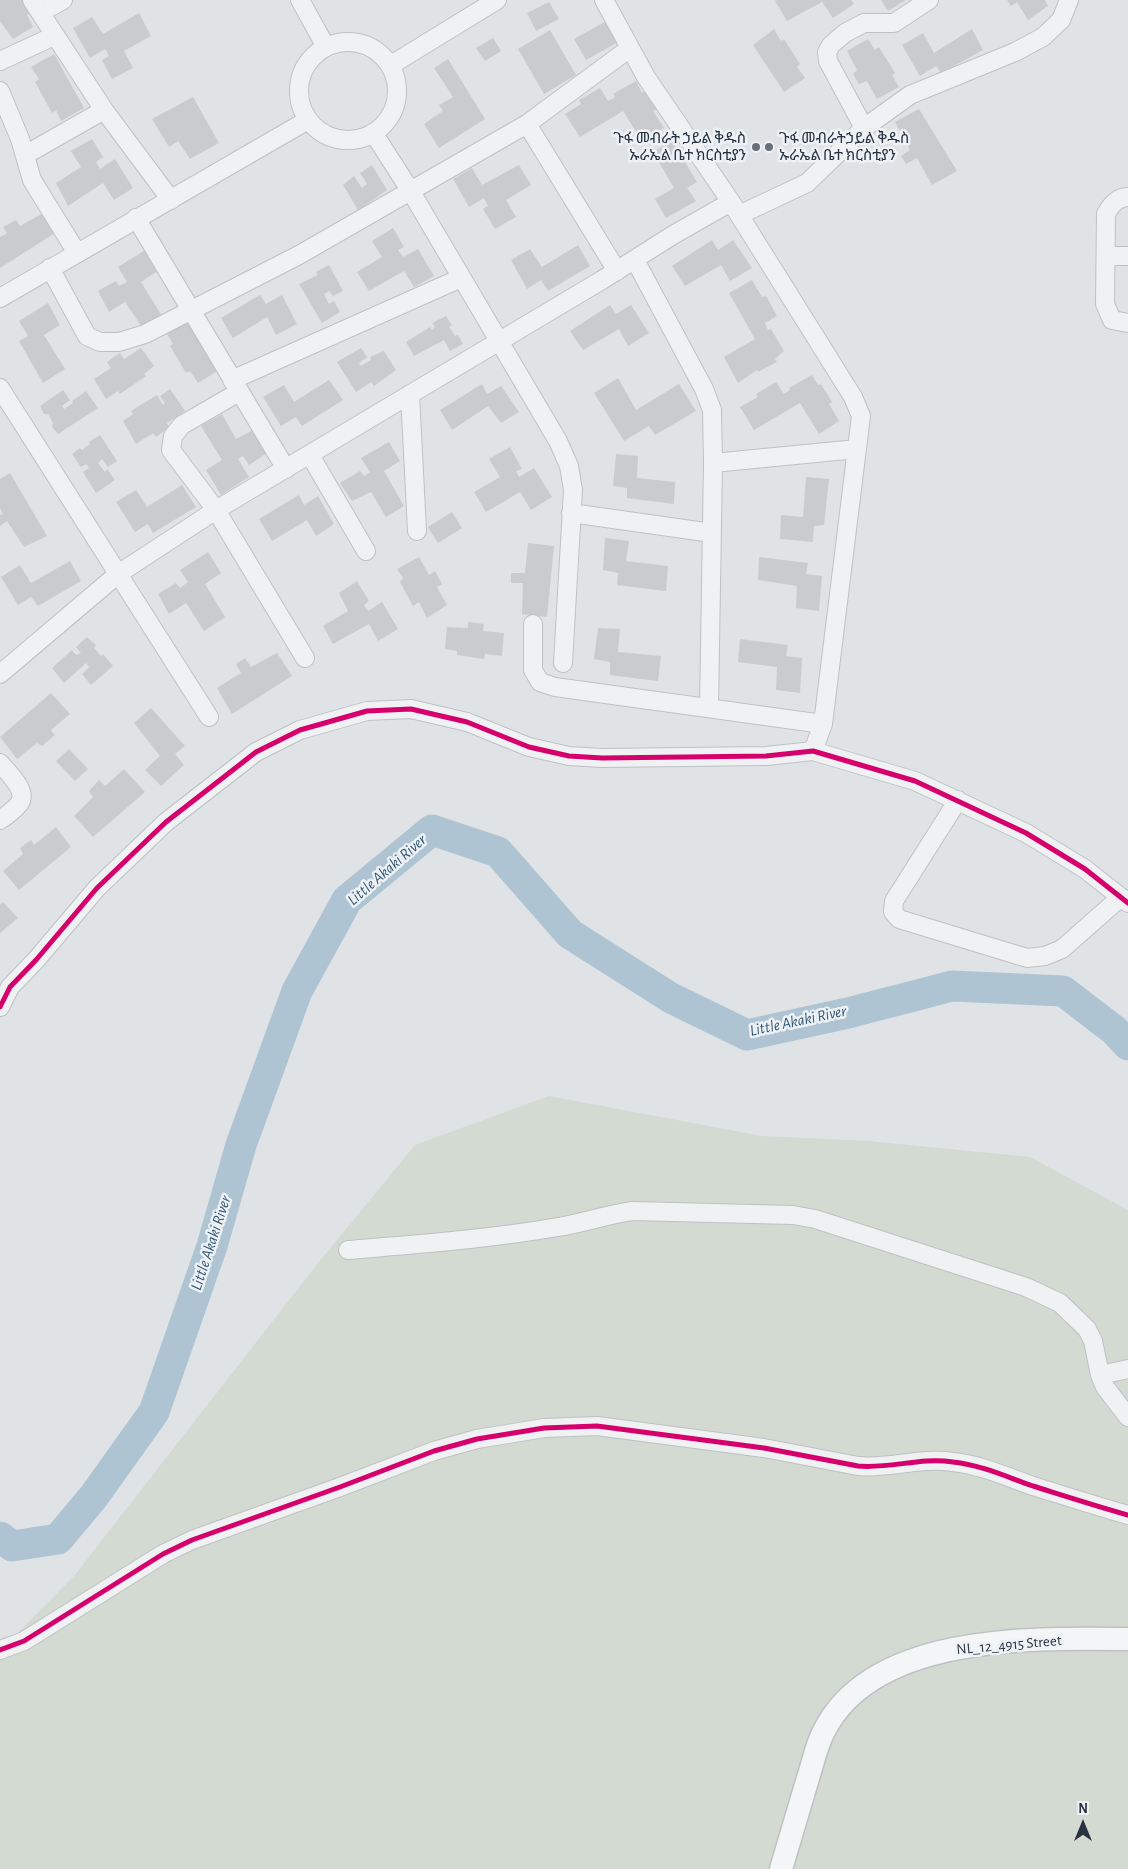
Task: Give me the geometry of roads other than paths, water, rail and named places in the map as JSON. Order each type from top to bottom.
[{"type":"main road","name":"NL_12_4915 Street","points":[[781,1869],[824,1731],[846,1700],[861,1687],[886,1672],[918,1658],[983,1644],[1020,1641],[1128,1639]]},
{"type":"main road","name":"NL_12_4915 Street","points":[[789,1869],[826,1748],[839,1725],[854,1706],[870,1692],[922,1666],[954,1658],[986,1653],[1093,1648],[1128,1649]]},
{"type":"street","points":[[63,0],[37,6],[54,36],[104,110],[171,200]]},
{"type":"street","points":[[300,0],[326,47]]},
{"type":"street","points":[[391,65],[497,0]]},
{"type":"street","points":[[604,0],[646,77],[735,208],[853,397],[861,416],[823,724],[813,751]]},
{"type":"street","points":[[864,128],[828,61],[827,52],[831,45],[845,33],[864,23],[894,23],[929,0]]},
{"type":"street","points":[[0,674],[118,574],[216,510],[617,271],[673,235],[735,208],[807,183],[864,128],[910,95],[1016,52],[1043,37],[1061,20],[1069,0]]},
{"type":"street","points":[[0,61],[54,36]]},
{"type":"street","points":[[344,42],[362,43],[379,51],[391,65],[398,83],[397,103],[389,120],[374,134],[356,140],[338,140],[321,132],[308,120],[300,104],[298,87],[303,71],[312,57],[326,47],[344,42]]},
{"type":"street","points":[[50,268],[87,336],[100,342],[119,342],[145,334],[299,255],[528,124],[630,48]]},
{"type":"street","points":[[0,92],[20,139],[32,180],[77,253]]},
{"type":"street","points":[[25,155],[104,110]]},
{"type":"street","points":[[0,298],[308,120]]},
{"type":"street","points":[[528,124],[617,271]]},
{"type":"street","points":[[374,134],[410,190],[558,441],[570,466],[573,490],[563,663]]},
{"type":"street","points":[[1128,197],[1124,197],[1112,204],[1106,214],[1105,304],[1112,320],[1128,323]]},
{"type":"street","points":[[136,218],[286,469]]},
{"type":"street","points":[[1106,256],[1128,256]]},
{"type":"street","points":[[635,260],[704,389],[712,410],[713,463],[709,708]]},
{"type":"street","points":[[306,658],[216,510],[171,450],[173,436],[182,425],[236,386],[461,278]]},
{"type":"street","points":[[0,388],[209,717]]},
{"type":"street","points":[[410,394],[417,531]]},
{"type":"street","points":[[713,463],[857,449]]},
{"type":"street","points":[[310,455],[366,551]]},
{"type":"street","points":[[571,513],[712,533]]},
{"type":"street","points":[[533,624],[533,670],[540,682],[555,687],[823,724]]},
{"type":"street","points":[[0,1007],[10,987],[36,960],[97,888],[166,822],[256,752],[300,730],[368,710],[410,709],[467,722],[529,747],[569,756],[602,758],[766,756],[813,751],[915,781],[958,800],[1026,833],[1085,869],[1124,900],[1062,949],[1045,956],[1027,958],[898,919],[893,912],[894,901],[958,800]]},
{"type":"street","points":[[0,763],[20,788],[21,797],[20,804],[0,820]]},
{"type":"street","points":[[348,1250],[482,1239],[560,1227],[614,1213],[633,1211],[793,1215],[815,1219],[1026,1287],[1060,1303],[1087,1329],[1093,1341],[1100,1375],[1105,1387],[1128,1417]]},
{"type":"street","points":[[1100,1375],[1128,1369]]},
{"type":"street","points":[[0,1650],[24,1641],[163,1554],[192,1540],[434,1451],[477,1439],[544,1428],[597,1426],[764,1448],[874,1467],[913,1461],[953,1462],[980,1467],[1033,1486],[1128,1515]]},
{"type":"waterway","name":"Little Akaki River","points":[[0,1537],[12,1546],[58,1539],[94,1496],[154,1412],[212,1246],[241,1145],[297,991],[347,900],[432,830],[498,852],[570,934],[671,998],[747,1035],[848,1013],[952,986],[1063,991],[1114,1030],[1128,1045]]},
{"type":"place","name":"ጉፋ መብራት ኃይል ቅዱስ ኡራኤል ቤተ ክርስቲያን","points":[[756,147]]},
{"type":"place","name":"ጉፋ መብራትኃይል ቅዱስ ኡራኤል ቤተ ክርስቲያን","points":[[769,147]]}]
